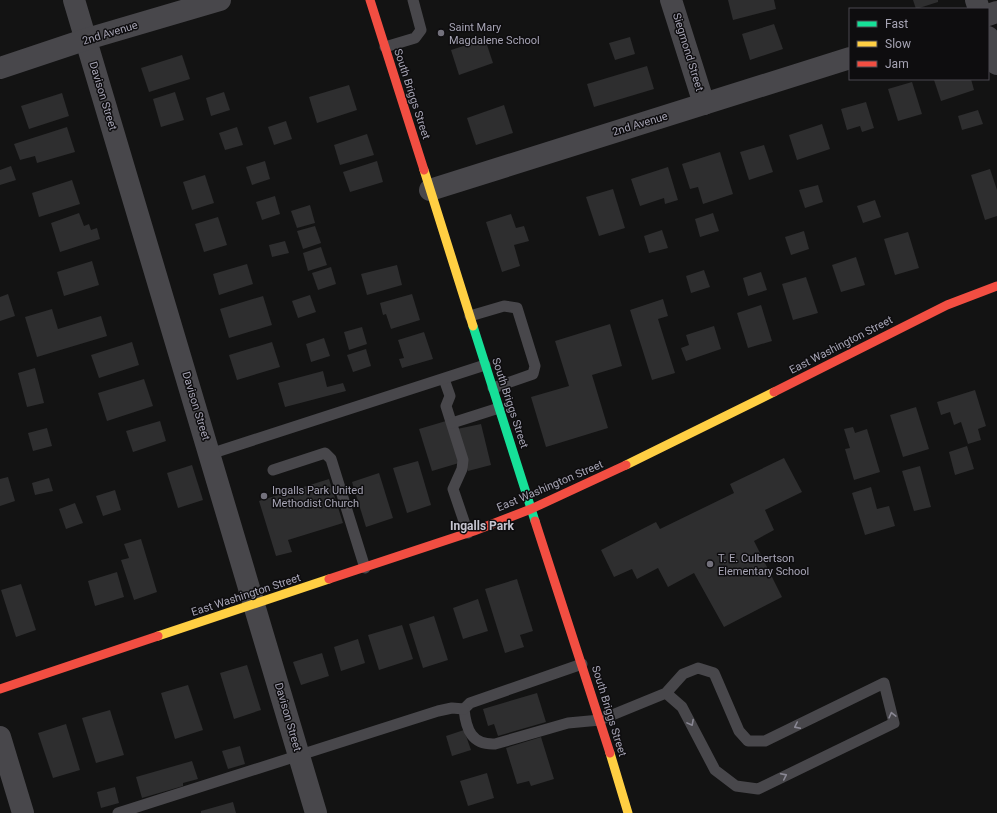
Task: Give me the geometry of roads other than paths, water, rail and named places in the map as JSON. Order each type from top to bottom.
[{"type":"street","name":"Davison Street","points":[[74,0],[316,813]]},
{"type":"street","name":"2nd Avenue","points":[[0,68],[220,0]]},
{"type":"street","name":"South Briggs Street","points":[[370,0],[485,365],[600,720],[628,813]]},
{"type":"street","name":"Siegmond Street","points":[[671,0],[704,104]]},
{"type":"street","points":[[989,40],[997,64]]},
{"type":"street","name":"2nd Avenue","points":[[430,190],[849,58]]},
{"type":"street","name":"East Washington Street","points":[[0,689],[365,568],[468,533],[531,509],[638,460],[947,305],[997,286]]},
{"type":"street","points":[[0,737],[23,813]]},
{"type":"lane","points":[[385,48],[415,38],[421,30],[413,0]]},
{"type":"lane","points":[[470,316],[504,306],[517,308],[535,366],[533,374],[493,388]]},
{"type":"lane","points":[[210,454],[444,380],[485,365]]},
{"type":"lane","points":[[444,380],[450,396],[446,406],[463,460],[462,469],[453,489],[468,533]]},
{"type":"lane","points":[[452,423],[499,408]]},
{"type":"lane","points":[[273,470],[325,453],[331,459],[365,568]]},
{"type":"lane","points":[[582,664],[470,703],[464,709],[465,722],[469,733],[478,741],[486,745],[495,744],[568,723],[600,720],[666,693],[684,674],[698,668],[714,673],[739,731],[748,741],[765,741],[884,683],[894,723],[758,789],[736,786],[715,770],[682,707],[666,693]]},
{"type":"lane","points":[[118,813],[299,754],[438,711],[452,708],[464,709]]},
{"type":"place","name":"Saint Mary Magdalene School","points":[[441,33]]},
{"type":"place","name":"Ingalls Park United Methodist Church","points":[[264,496]]},
{"type":"place","name":"T. E. Culbertson Elementary School","points":[[710,564]]},
{"type":"district","name":"Ingalls Park","points":[[482,526]]}]
